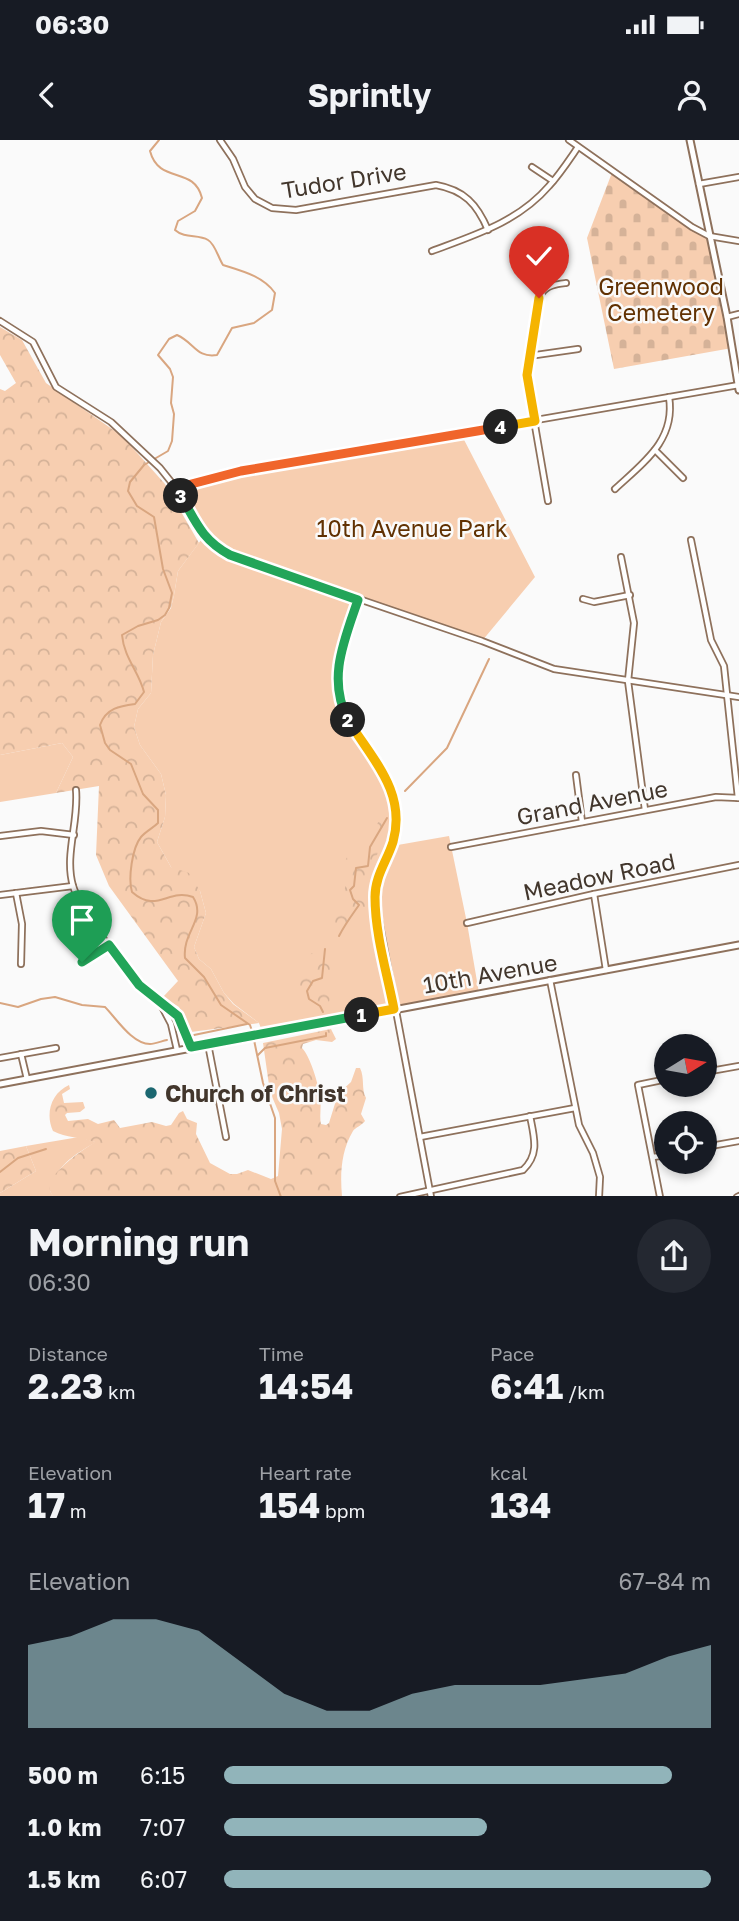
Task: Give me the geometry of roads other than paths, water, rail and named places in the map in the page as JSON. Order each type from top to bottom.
[{"type":"street","name":"Tudor Drive","points":[[220,140],[233,159],[245,187],[255,199],[272,208],[296,210],[436,185],[450,188],[471,200],[488,230]]},
{"type":"street","points":[[569,140],[682,220],[709,236],[739,242]]},
{"type":"street","points":[[176,488],[241,471],[739,387],[690,140]]},
{"type":"street","points":[[432,251],[488,230],[520,213],[553,181],[578,147]]},
{"type":"street","points":[[533,167],[553,181]]},
{"type":"street","points":[[699,184],[739,177]]},
{"type":"street","points":[[548,501],[527,375],[542,293],[549,287],[566,283]]},
{"type":"street","points":[[727,317],[739,314]]},
{"type":"street","points":[[0,321],[33,342],[56,387],[111,422],[144,451],[176,488],[204,536],[214,547],[230,555],[482,641],[554,669],[739,697]]},
{"type":"street","points":[[529,356],[578,349]]},
{"type":"street","points":[[615,489],[655,450],[667,432],[671,408],[669,397]]},
{"type":"street","points":[[655,450],[683,478]]},
{"type":"street","points":[[691,540],[711,640],[722,657],[729,696],[738,798]]},
{"type":"street","points":[[621,557],[635,630],[628,681],[645,810]]},
{"type":"street","points":[[583,599],[594,602],[629,595]]},
{"type":"street","points":[[358,600],[341,652],[338,695],[346,718],[388,783],[395,803],[395,832],[378,875],[375,899],[430,1193]]},
{"type":"street","points":[[576,775],[582,822]]},
{"type":"street","points":[[76,790],[78,807],[71,866],[73,886],[80,902],[139,985],[178,1016],[191,1047]]},
{"type":"street","name":"Grand Avenue","points":[[451,847],[716,797],[738,798]]},
{"type":"street","points":[[0,836],[41,831],[74,835]]},
{"type":"street","name":"Meadow Road","points":[[467,923],[739,865]]},
{"type":"street","points":[[0,895],[73,886]]},
{"type":"street","points":[[16,893],[22,925],[21,964]]},
{"type":"street","points":[[594,894],[606,970]]},
{"type":"street","points":[[82,962],[109,945]]},
{"type":"street","name":"10th Avenue","points":[[0,1084],[739,945]]},
{"type":"street","points":[[550,980],[579,1125],[600,1177],[599,1196]]},
{"type":"street","points":[[158,1000],[169,1019],[177,1050]]},
{"type":"street","points":[[208,1044],[226,1137]]},
{"type":"street","points":[[0,1058],[56,1048]]},
{"type":"street","points":[[22,1054],[27,1079]]},
{"type":"street","points":[[718,1070],[739,1066]]},
{"type":"street","points":[[654,1082],[638,1085],[660,1196]]},
{"type":"street","points":[[420,1137],[575,1108]]},
{"type":"street","points":[[400,1196],[430,1193],[523,1170],[534,1153],[530,1116]]},
{"type":"street","points":[[717,1145],[739,1141]]},
{"type":"waterway","points":[[159,140],[150,151],[154,161],[168,172],[192,182],[202,198],[195,211],[178,221],[175,230],[183,235],[208,240],[223,265],[258,278],[275,293],[272,310],[254,323],[232,328],[217,355],[204,354],[177,335],[169,339],[158,355],[173,377],[172,441],[168,451],[144,465],[130,482],[128,491],[137,506],[154,517],[163,569],[172,593],[165,615],[122,635],[144,692],[135,704],[110,711],[100,725],[105,743],[110,750],[131,764],[143,794],[158,810],[158,823],[141,837],[135,848],[131,872],[132,892],[149,901],[184,895],[193,897],[197,912],[187,941],[185,958],[204,977],[221,1005],[250,1025],[253,1034]]},
{"type":"waterway","points":[[405,791],[447,748],[489,659]]},
{"type":"waterway","points":[[339,936],[359,905],[350,890],[354,886],[356,868],[368,866],[370,847],[387,818]]},
{"type":"waterway","points":[[323,1012],[320,1006],[309,999],[307,991],[313,981],[322,978],[325,949]]},
{"type":"waterway","points":[[0,1003],[18,1007],[55,997],[82,1005],[105,1007],[137,1040],[150,1044],[167,1040]]},
{"type":"waterway","points":[[194,1035],[247,1024]]},
{"type":"waterway","points":[[258,1055],[265,1048],[326,1036],[326,1033]]},
{"type":"waterway","points":[[254,1040],[263,1083],[275,1118],[275,1181],[281,1196]]},
{"type":"waterway","points":[[0,1172],[18,1158],[46,1149]]},
{"type":"place","name":"Church of Christ","points":[[151,1093]]},
{"type":"park label","name":"Greenwood Cemetery","points":[[661,299]]},
{"type":"park label","name":"10th Avenue Park","points":[[412,528]]}]
